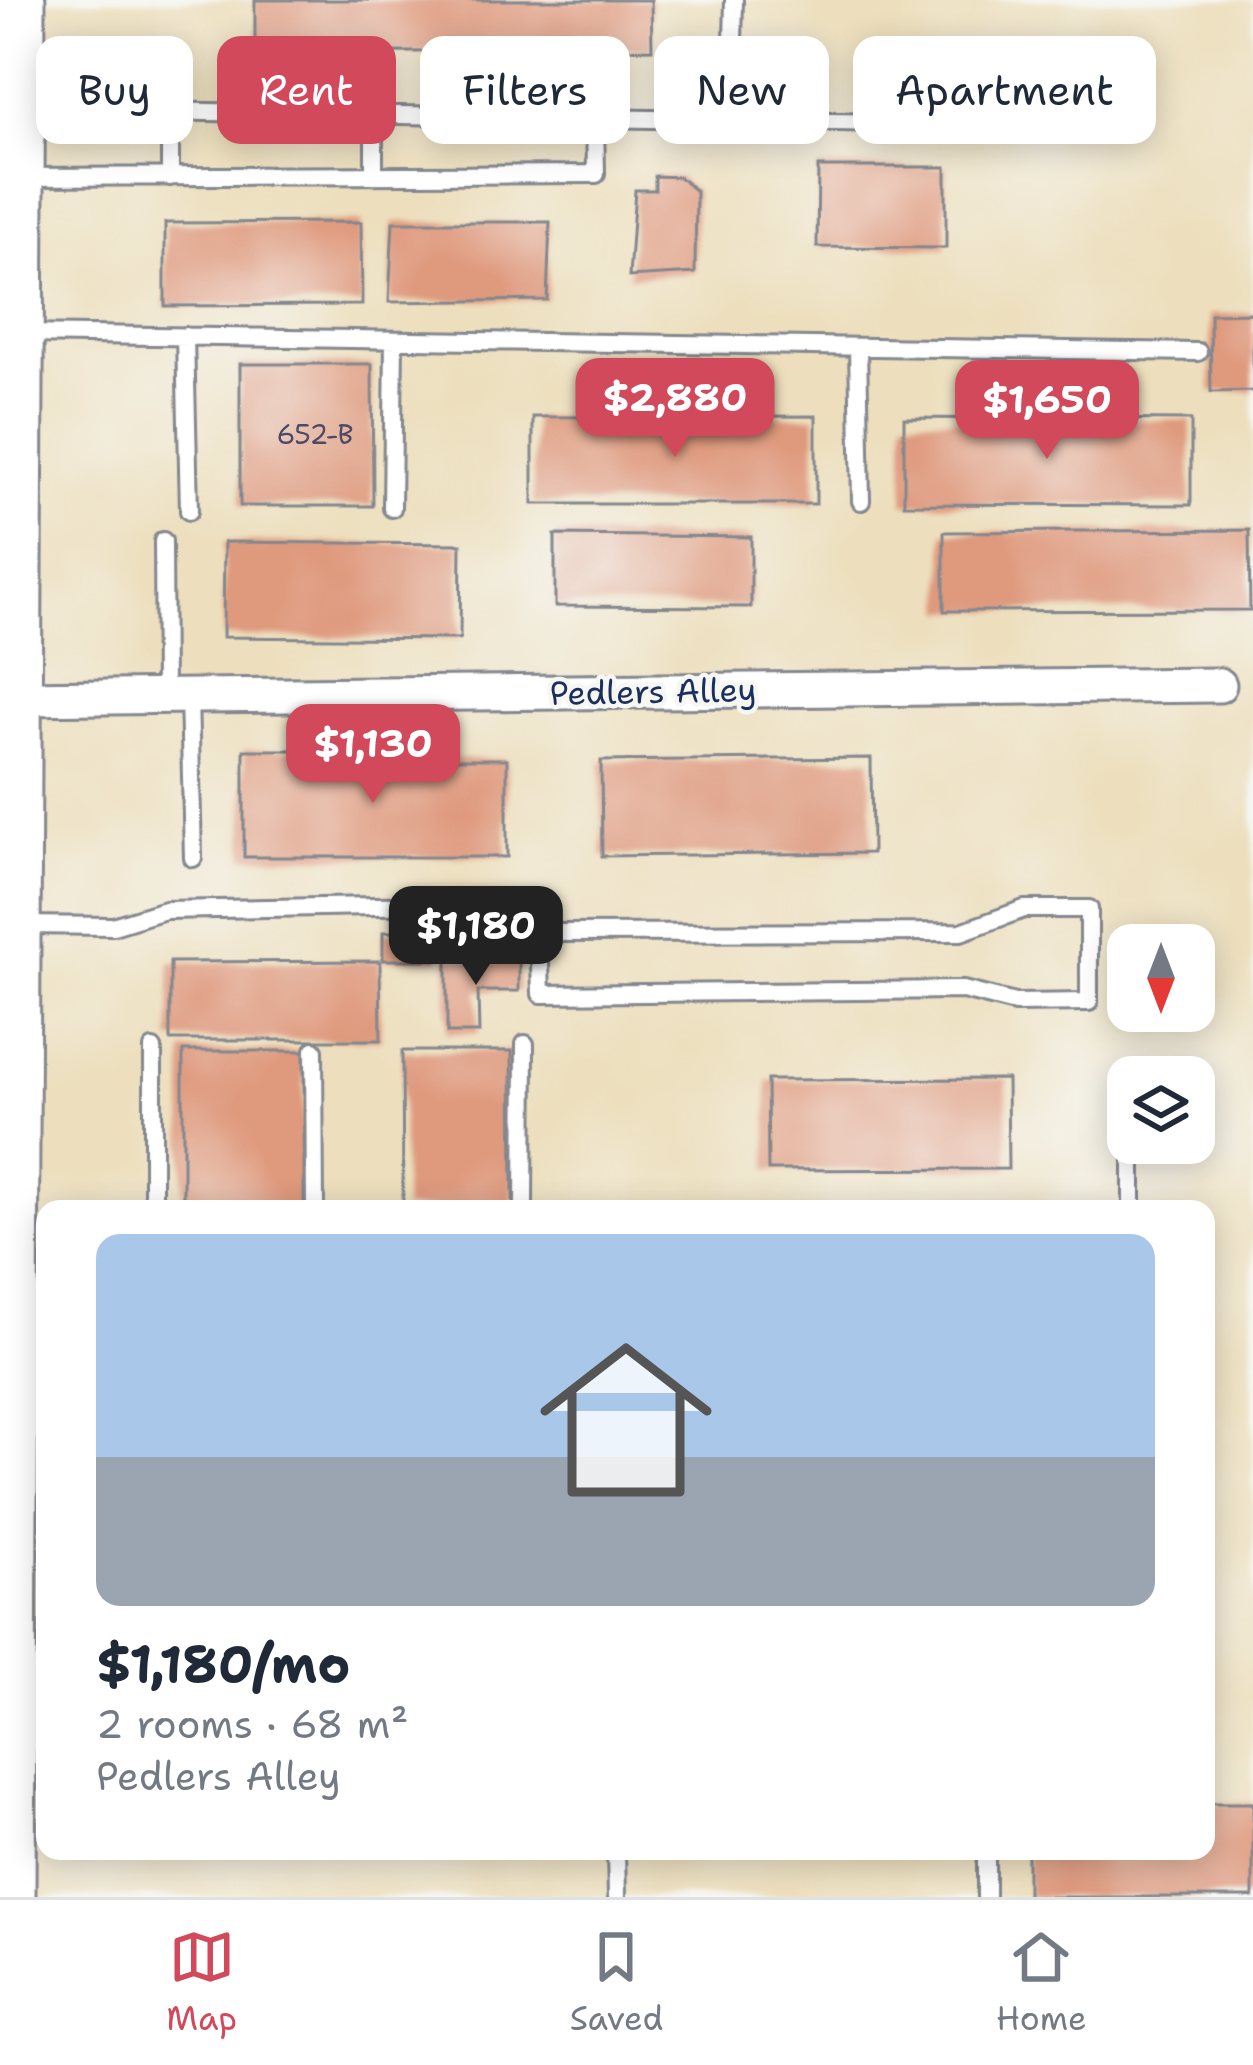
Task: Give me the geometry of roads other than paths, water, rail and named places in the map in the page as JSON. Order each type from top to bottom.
[{"type":"main road","points":[[8,1897],[19,1316],[14,925],[20,0]]},
{"type":"street","name":"Pedlers Alley","points":[[15,698],[1219,685]]},
{"type":"lane","points":[[733,36],[734,0]]},
{"type":"lane","points":[[19,109],[36,109]]},
{"type":"lane","points":[[170,144],[170,177]]},
{"type":"lane","points":[[374,144],[374,176]]},
{"type":"lane","points":[[18,177],[596,174],[596,144]]},
{"type":"lane","points":[[17,334],[1198,352]]},
{"type":"lane","points":[[185,336],[189,511]]},
{"type":"lane","points":[[392,508],[394,340]]},
{"type":"lane","points":[[858,346],[861,501]]},
{"type":"lane","points":[[164,541],[193,858]]},
{"type":"lane","points":[[14,925],[113,926],[165,910],[538,903],[538,933],[541,994],[963,990],[1015,1003],[1089,1002],[1089,909],[1024,909],[961,932],[538,933]]},
{"type":"lane","points":[[524,1200],[525,1044]]},
{"type":"lane","points":[[152,1049],[152,1200]]},
{"type":"lane","points":[[314,1050],[315,1200]]},
{"type":"lane","points":[[1132,1164],[1132,1200]]},
{"type":"lane","points":[[616,1860],[616,1897]]},
{"type":"lane","points":[[986,1860],[986,1897]]}]
